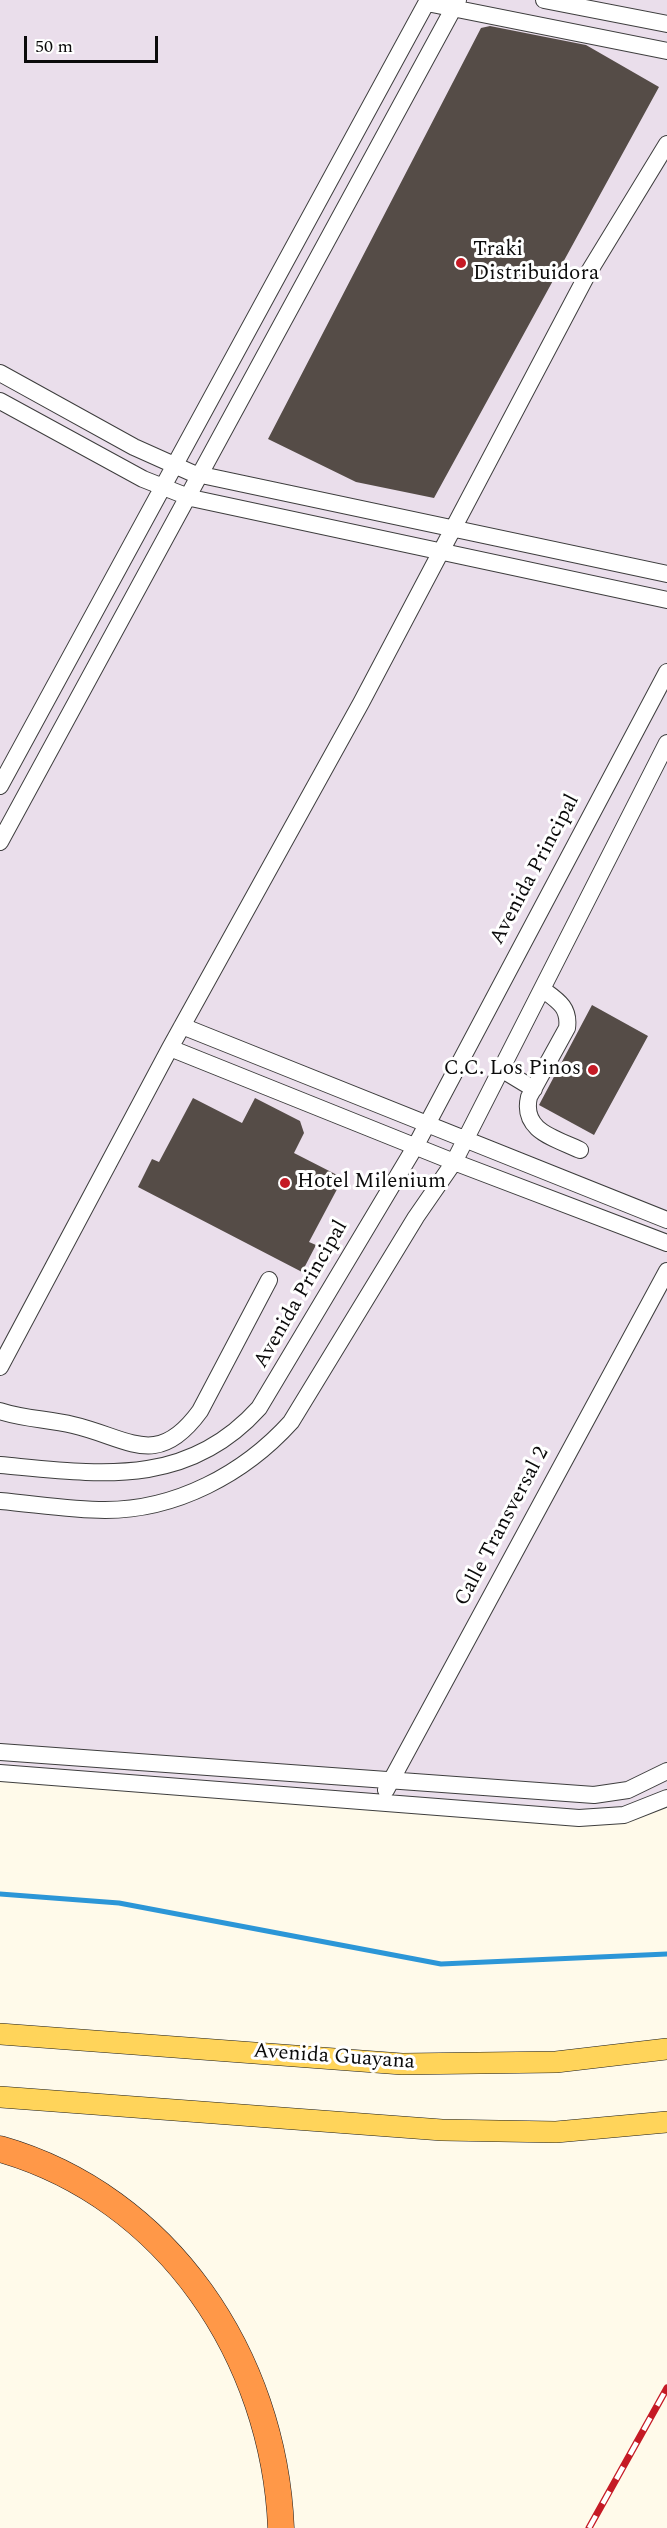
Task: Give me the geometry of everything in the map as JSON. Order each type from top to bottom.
[{"type":"highway","points":[[0,2149],[35,2159],[74,2177],[114,2203],[173,2257],[198,2288],[242,2361],[268,2432],[275,2468],[281,2528]]},
{"type":"main road","name":"Avenida Guayana","points":[[0,2034],[402,2064],[556,2062],[667,2049]]},
{"type":"main road","points":[[0,2097],[442,2130],[556,2132],[667,2122]]},
{"type":"street","points":[[544,0],[667,24]]},
{"type":"street","points":[[0,786],[427,1],[456,4],[667,51]]},
{"type":"street","points":[[0,842],[456,4]]},
{"type":"street","points":[[0,1367],[170,1048],[441,552],[587,275],[667,144]]},
{"type":"street","points":[[0,373],[174,467],[198,475],[667,574]]},
{"type":"street","points":[[0,401],[163,487],[187,496],[667,600]]},
{"type":"street","name":"Avenida Principal","points":[[0,1465],[100,1474],[135,1473],[192,1457],[229,1437],[246,1423],[273,1389],[428,1125],[667,672]]},
{"type":"street","points":[[0,1501],[105,1510],[138,1507],[195,1491],[236,1470],[257,1456],[291,1422],[416,1217],[454,1162],[463,1140],[667,743]]},
{"type":"street","points":[[542,989],[560,1002],[567,1010],[569,1018],[567,1028],[526,1108],[535,1128],[580,1150]]},
{"type":"street","points":[[182,1026],[667,1220]]},
{"type":"street","points":[[170,1048],[415,1147],[667,1243]]},
{"type":"street","points":[[501,1069],[534,1089]]},
{"type":"street","name":"Calle Transversal 2","points":[[379,1804],[667,1271]]},
{"type":"street","points":[[0,1411],[99,1432],[136,1445],[151,1447],[172,1440],[186,1430],[200,1411],[269,1280]]},
{"type":"street","points":[[0,1752],[390,1781],[608,1794],[638,1787],[667,1771]]},
{"type":"street","points":[[0,1773],[379,1804],[601,1818],[639,1810],[667,1798]]},
{"type":"shaded area","points":[[0,0],[667,0],[667,1798],[625,1815],[0,1773]]},
{"type":"building","name":"Traki Distribuidora","points":[[490,26],[586,45],[659,87],[434,498],[356,482],[268,439],[481,28]]},
{"type":"building","name":"C.C. Los Pinos","points":[[592,1005],[648,1036],[594,1135],[539,1105]]},
{"type":"building","name":"Hotel Milenium","points":[[193,1098],[242,1123],[255,1098],[300,1121],[304,1133],[294,1153],[343,1178],[309,1242],[316,1245],[302,1272],[138,1187],[152,1159],[159,1162]]},
{"type":"waterway","points":[[0,1894],[119,1903],[441,1964],[667,1954]]},
{"type":"railway","points":[[589,2528],[667,2388]]},
{"type":"place","name":"Traki Distribuidora","points":[[461,263]]},
{"type":"place","name":"C.C. Los Pinos","points":[[593,1070]]},
{"type":"place","name":"Hotel Milenium","points":[[285,1183]]}]
